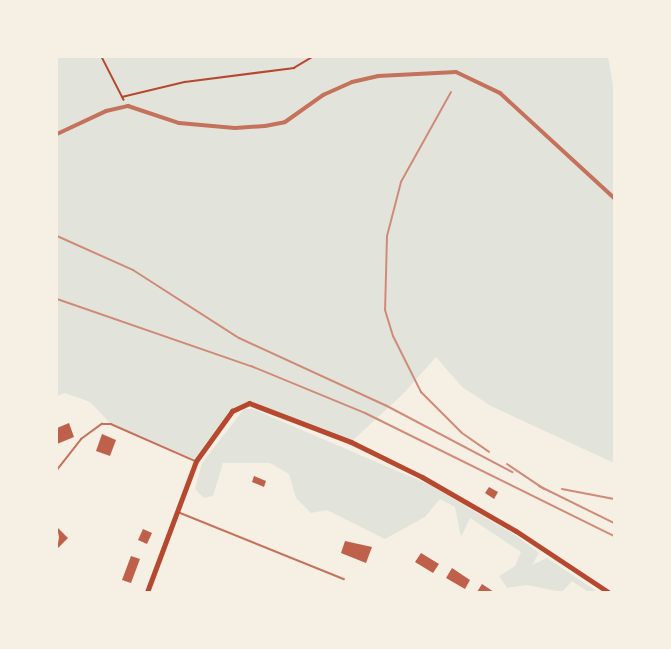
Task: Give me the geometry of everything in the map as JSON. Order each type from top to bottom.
[{"type":"main road","points":[[147,592],[196,461],[232,411],[240,406],[257,404],[422,477],[516,531],[608,592]]},
{"type":"street","points":[[57,134],[106,111],[128,106],[179,123],[265,126],[285,122],[323,95],[352,82],[378,76],[456,72],[500,93],[614,198]]},
{"type":"lane","points":[[57,470],[81,439],[102,424],[111,424],[196,461]]},
{"type":"lane","points":[[177,512],[344,579]]},
{"type":"path","points":[[102,57],[128,106]]},
{"type":"path","points":[[122,97],[185,82],[294,68],[312,57]]},
{"type":"shaded area","points":[[57,57],[608,57],[614,90],[614,463],[491,406],[462,387],[436,357],[403,394],[351,442],[249,403],[232,411],[196,461],[111,424],[90,402],[65,393],[57,396]]},
{"type":"shaded area","points":[[244,409],[253,409],[430,485],[518,537],[539,553],[532,565],[547,558],[598,592],[588,592],[572,581],[562,592],[527,585],[507,588],[499,576],[515,566],[521,552],[470,518],[461,537],[455,507],[440,499],[425,517],[385,539],[327,510],[311,513],[296,498],[289,474],[270,463],[223,463],[213,496],[204,498],[195,489],[202,463]]},
{"type":"building","points":[[69,423],[74,437],[57,444],[57,428]]},
{"type":"building","points":[[102,434],[116,440],[110,456],[96,451]]},
{"type":"building","points":[[254,476],[266,481],[264,487],[252,482]]},
{"type":"building","points":[[489,487],[498,492],[494,499],[485,493]]},
{"type":"building","points":[[57,527],[68,538],[57,549],[59,537]]},
{"type":"building","points":[[143,529],[152,533],[147,544],[138,540]]},
{"type":"building","points":[[345,541],[372,547],[366,563],[341,553]]},
{"type":"building","points":[[421,553],[439,564],[433,573],[415,562]]},
{"type":"building","points":[[131,556],[140,559],[131,583],[122,580]]},
{"type":"building","points":[[452,568],[470,580],[465,589],[446,578]]},
{"type":"building","points":[[482,584],[494,592],[477,592]]},
{"type":"railway","points":[[451,92],[401,182],[387,236],[385,310],[393,336],[421,392],[462,433],[489,452]]},
{"type":"railway","points":[[57,236],[133,270],[239,338],[385,405],[512,472]]},
{"type":"railway","points":[[57,299],[251,366],[365,413],[614,536]]},
{"type":"railway","points":[[507,464],[544,489]]},
{"type":"railway","points":[[539,486],[614,523]]},
{"type":"railway","points":[[562,489],[614,499]]}]
